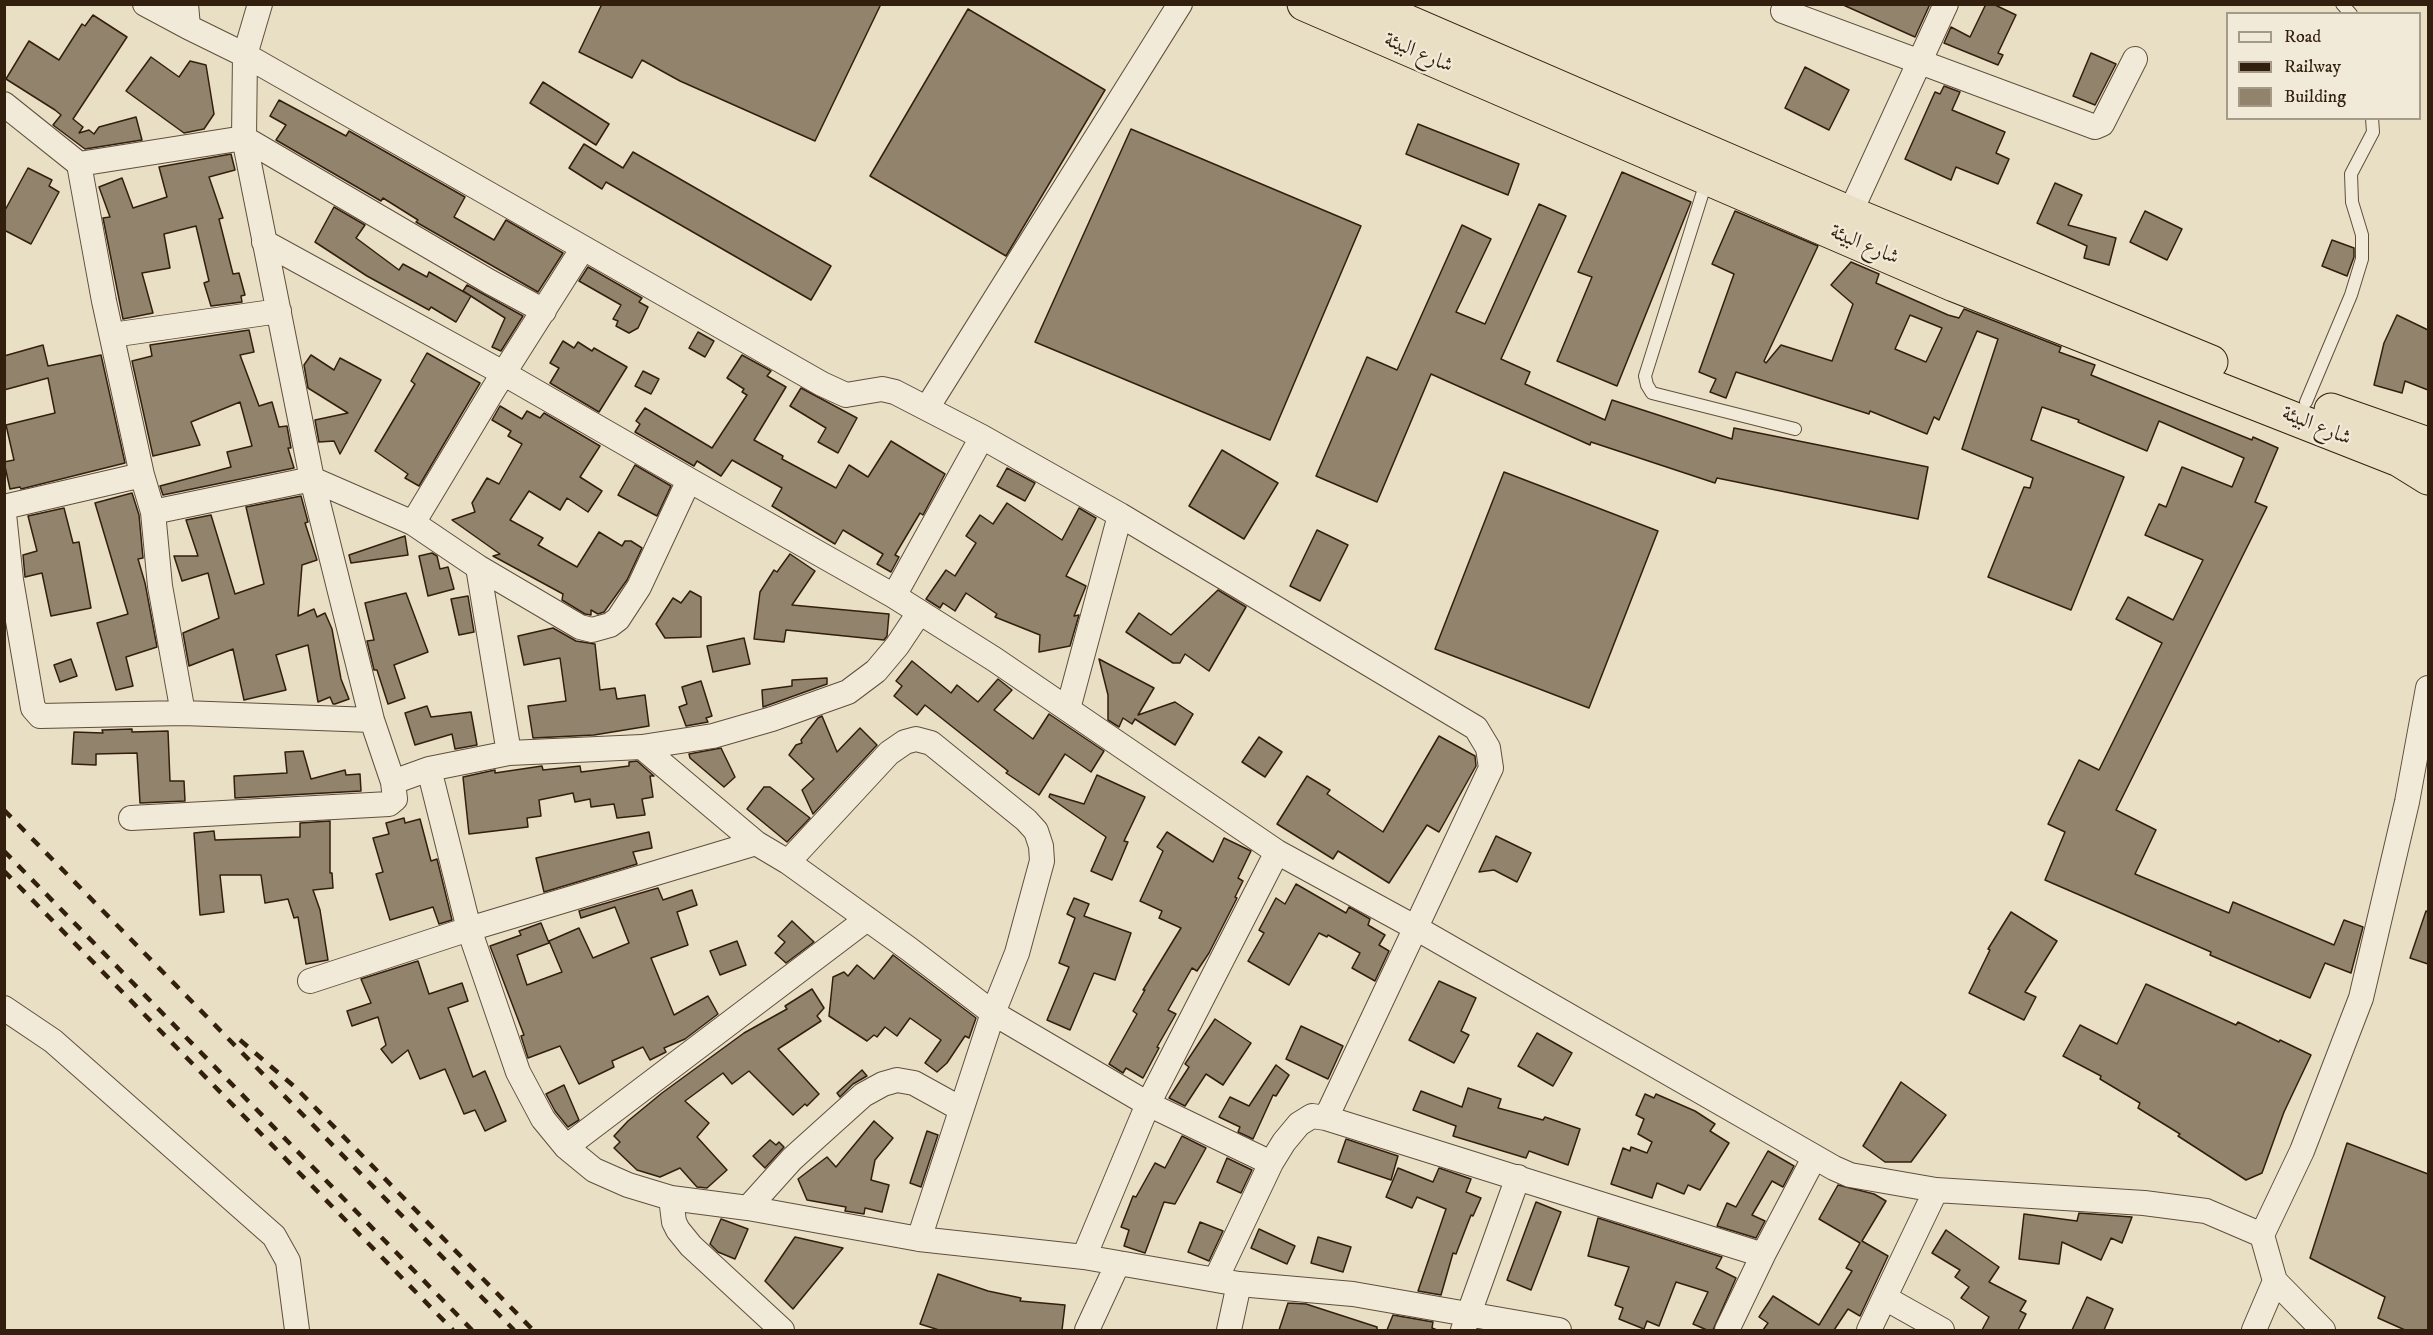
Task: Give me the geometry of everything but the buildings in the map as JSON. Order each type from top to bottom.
[{"type":"highway","name":"شارع البيئة","points":[[1304,4],[1954,285],[2400,460],[2428,478]]},
{"type":"highway","name":"شارع البيئة","points":[[1367,4],[1850,213],[2306,402],[2428,444]]},
{"type":"street","points":[[145,4],[187,16],[245,55],[837,391],[846,395],[882,389],[895,392],[982,436],[1120,515],[1476,728],[1488,748],[1491,768],[1326,1118]]},
{"type":"street","points":[[131,818],[389,804],[395,799],[393,782],[372,720],[312,479],[244,138],[245,55],[260,4]]},
{"type":"street","points":[[927,408],[1179,4]]},
{"type":"street","points":[[1850,213],[1946,4]]},
{"type":"street","points":[[1783,11],[2095,127],[2102,124],[2135,59]]},
{"type":"street","points":[[4,104],[78,164],[142,475],[153,512],[160,586],[183,713]]},
{"type":"street","points":[[78,164],[244,138],[544,311]]},
{"type":"street","points":[[264,242],[503,374],[894,596],[994,659],[1277,852],[1416,928],[1814,1158],[1850,1175],[1936,1190],[2144,1203],[2206,1211],[2262,1235]]},
{"type":"street","points":[[413,523],[583,248]]},
{"type":"street","points":[[112,335],[279,311]]},
{"type":"street","points":[[894,596],[982,436]]},
{"type":"street","points":[[4,507],[142,475]]},
{"type":"street","points":[[153,512],[312,479],[413,523],[478,567],[580,627],[592,630],[610,625],[618,619],[639,587],[689,480]]},
{"type":"street","points":[[4,514],[11,580],[35,713],[46,717],[183,713],[372,720]]},
{"type":"street","points":[[1068,709],[1120,515]]},
{"type":"street","points":[[478,567],[509,753]]},
{"type":"street","points":[[393,782],[429,769],[509,753],[642,747],[713,736],[772,719],[848,692],[876,671],[897,646],[919,613]]},
{"type":"street","points":[[2323,1330],[2275,1281],[2262,1235],[2301,1151],[2343,1050],[2361,998],[2407,802],[2428,688]]},
{"type":"street","points":[[788,862],[889,753],[905,742],[916,739],[931,743],[1026,820],[1036,831],[1041,846],[1042,861],[1017,953],[993,1013],[919,1239]]},
{"type":"street","points":[[642,747],[756,843],[788,862],[993,1013],[1148,1104],[1271,1163]]},
{"type":"street","points":[[429,769],[469,929],[518,1072],[543,1119],[566,1148],[594,1170],[628,1185],[671,1198],[748,1208],[919,1239],[1084,1257],[1228,1281],[1353,1294],[1416,1307],[1466,1322],[1553,1330]]},
{"type":"street","points":[[310,981],[469,929],[756,843]]},
{"type":"street","points":[[1084,1257],[1148,1104],[1277,852]]},
{"type":"street","points":[[566,1148],[867,919]]},
{"type":"street","points":[[4,1008],[53,1041],[274,1236],[288,1261],[297,1330]]},
{"type":"street","points":[[748,1208],[792,1159],[863,1095],[883,1084],[897,1080],[915,1083],[962,1108]]},
{"type":"street","points":[[1229,1330],[1228,1281],[1271,1163],[1299,1124],[1312,1116],[1326,1118],[1518,1177],[1763,1255]]},
{"type":"street","points":[[1727,1330],[1814,1158]]},
{"type":"street","points":[[1466,1322],[1518,1177]]},
{"type":"street","points":[[1869,1330],[1936,1190]]},
{"type":"street","points":[[671,1198],[674,1222],[691,1246],[782,1330]]},
{"type":"street","points":[[1087,1330],[1118,1263]]},
{"type":"street","points":[[2254,1330],[2275,1281]]},
{"type":"street","points":[[1885,1298],[1942,1330]]},
{"type":"lane","points":[[2306,402],[2351,295],[2362,259],[2362,235],[2352,202],[2351,174],[2373,132],[2372,120]]},
{"type":"lane","points":[[1707,178],[1645,376],[1647,385],[1652,393],[1795,429]]},
{"type":"railway","points":[[4,810],[514,1330]]},
{"type":"railway","points":[[4,851],[472,1330]]},
{"type":"railway","points":[[4,871],[453,1330]]},
{"type":"railway","points":[[240,1040],[296,1088],[533,1330]]}]
